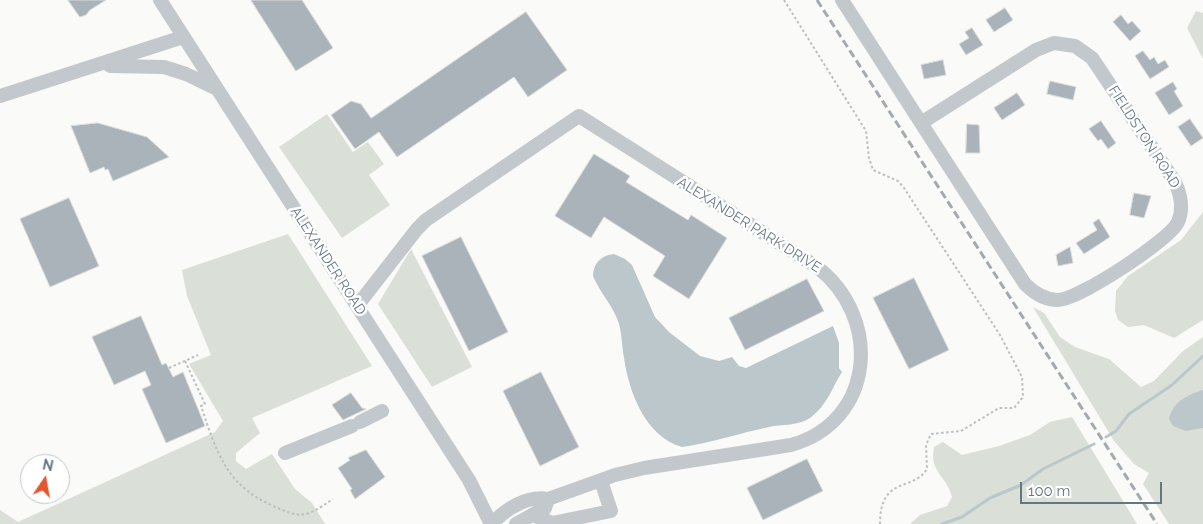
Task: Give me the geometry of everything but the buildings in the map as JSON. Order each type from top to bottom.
[{"type":"street","name":"ALEXANDER ROAD","points":[[160,0],[468,480],[491,524]]},
{"type":"street","name":"FIELDSTON ROAD","points":[[842,0],[921,123],[1025,284],[1041,296],[1059,300],[1079,295],[1165,238],[1178,222],[1181,202],[1175,182],[1092,58],[1075,46],[1065,43],[1045,45],[921,123]]},
{"type":"street","points":[[0,96],[183,37]]},
{"type":"street","points":[[89,67],[156,65],[179,71],[215,88]]},
{"type":"street","name":"ALEXANDER PARK DRIVE","points":[[358,306],[422,224],[579,116],[817,267],[837,285],[856,320],[860,334],[860,367],[854,396],[838,418],[827,428],[811,438],[791,445],[644,468],[548,499],[538,497],[503,511],[491,524]]},
{"type":"street","points":[[285,453],[356,424],[382,411]]},
{"type":"street","points":[[533,515],[552,523],[611,511],[601,481]]},
{"type":"street","name":"ALEXANDER PARK DRIVE","points":[[516,524],[545,508],[548,499]]},
{"type":"path","points":[[784,0],[866,131],[869,158],[873,170],[898,181],[904,188],[1000,335],[1022,377],[1024,386],[1021,401],[1014,408],[999,408],[961,431],[931,434],[926,446],[927,469],[919,476],[892,490],[883,506],[880,524]]},
{"type":"path","points":[[169,368],[198,355]]},
{"type":"path","points":[[186,361],[205,404],[201,406],[214,445],[229,475],[237,484],[256,498],[294,516],[308,515],[333,499]]},
{"type":"shaded area","points":[[1196,11],[1203,13],[1203,59],[1187,28]]},
{"type":"shaded area","points":[[327,114],[353,152],[368,142],[384,164],[369,175],[390,205],[342,238],[279,147]]},
{"type":"shaded area","points":[[1203,212],[1203,320],[1174,338],[1144,325],[1128,327],[1118,320],[1115,311],[1116,291],[1128,276],[1181,240]]},
{"type":"shaded area","points":[[288,234],[372,366],[252,418],[260,433],[236,453],[236,461],[246,469],[272,454],[295,489],[312,503],[325,524],[0,524],[0,510],[18,522],[57,504],[70,504],[70,498],[215,432],[223,421],[189,364],[211,355],[187,296],[182,270]]},
{"type":"shaded area","points":[[411,249],[472,367],[432,387],[378,304]]},
{"type":"shaded area","points":[[614,254],[632,265],[655,317],[669,332],[700,356],[719,361],[732,357],[739,366],[746,368],[833,326],[839,343],[839,368],[842,372],[826,401],[806,421],[769,427],[682,447],[669,442],[649,424],[635,399],[626,371],[619,324],[593,276],[593,271],[599,260]]},
{"type":"shaded area","points":[[1033,307],[1044,313],[1060,337],[1075,347],[1109,359],[1141,387],[1154,381],[1183,351],[1203,337],[1203,524],[1169,524],[1143,484],[1149,473],[1134,464],[1114,441]]},
{"type":"shaded area","points":[[1203,390],[1203,428],[1186,431],[1173,426],[1169,419],[1178,403]]},
{"type":"shaded area","points":[[1072,417],[1137,524],[910,524],[920,515],[947,506],[952,497],[950,490],[936,468],[933,455],[934,447],[943,442],[962,455],[999,446],[1030,435],[1050,422]]},
{"type":"waterway","points":[[1106,437],[1116,431],[1129,414],[1172,385],[1203,356]]},
{"type":"waterway","points":[[942,524],[962,517],[990,498],[1021,485],[1043,469],[1094,444]]},
{"type":"railway","points":[[817,0],[1157,524]]}]
